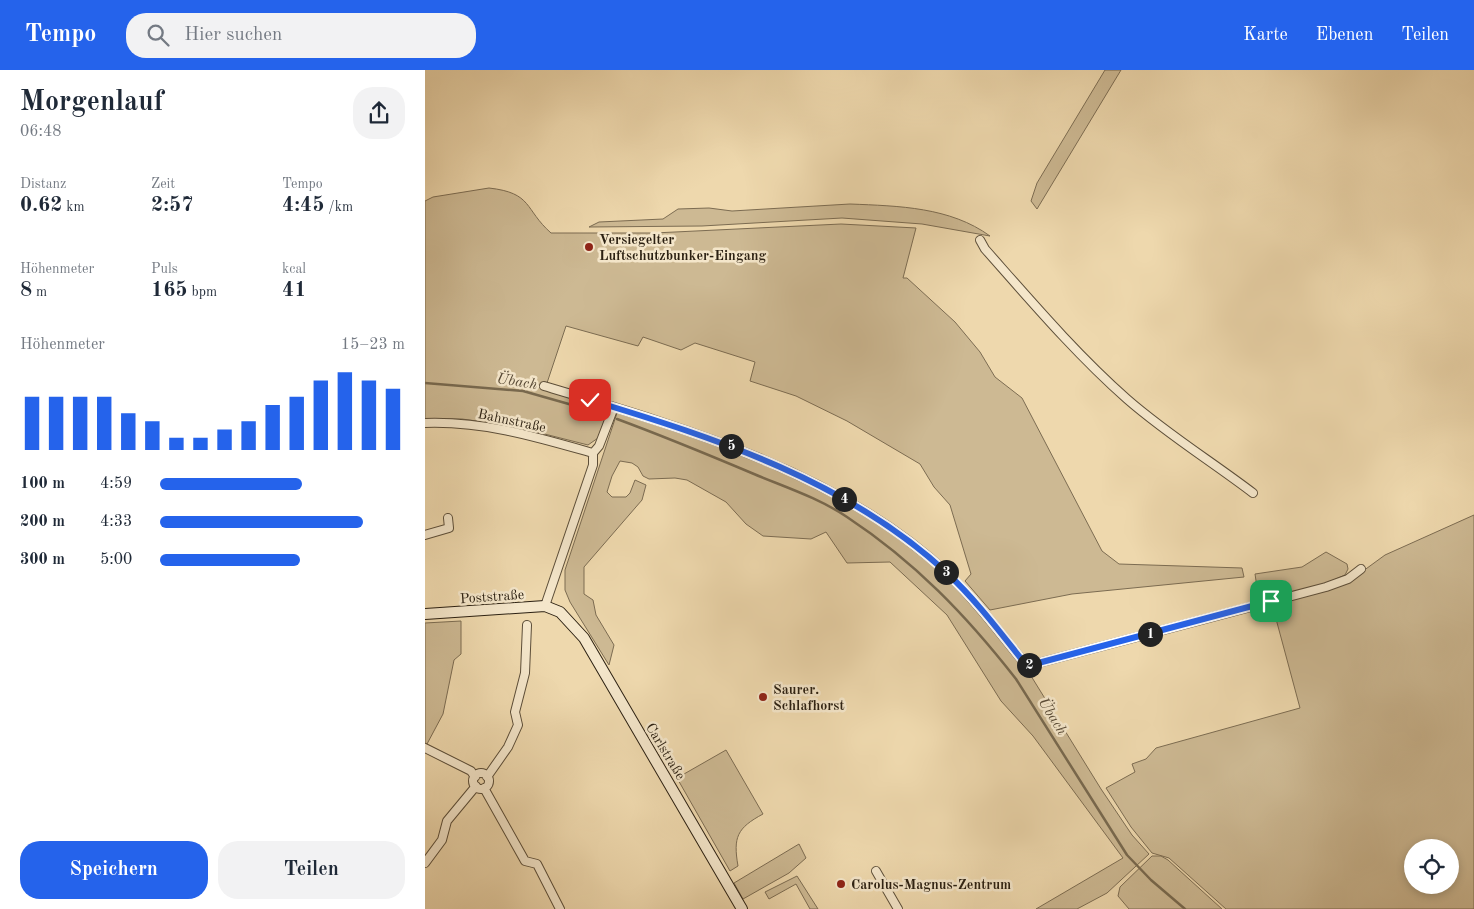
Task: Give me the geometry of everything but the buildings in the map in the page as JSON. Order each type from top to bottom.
[{"type":"main road","name":"Poststraße","points":[[425,614],[545,606],[560,612]]},
{"type":"main road","name":"Carlstraße","points":[[560,612],[584,638],[739,908]]},
{"type":"street","points":[[980,240],[985,249],[1059,331],[1127,399],[1169,434],[1221,468],[1253,493]]},
{"type":"street","points":[[544,386],[614,407],[751,455],[871,514],[949,574],[1027,666],[1325,587],[1349,579],[1361,569]]},
{"type":"street","points":[[545,606],[593,466],[593,454],[599,446],[614,407]]},
{"type":"street","name":"Bahnstraße","points":[[425,423],[467,423],[511,430],[593,454]]},
{"type":"street","points":[[425,535],[449,528],[448,518]]},
{"type":"street","points":[[487,776],[508,747],[518,725],[515,712],[525,673],[527,625]]},
{"type":"street","points":[[425,748],[471,770],[475,777],[476,786],[447,821],[442,840],[425,863]]},
{"type":"street","points":[[475,777],[481,774],[487,776]]},
{"type":"street","points":[[484,788],[489,783],[487,776]]},
{"type":"street","points":[[476,786],[484,788],[525,861],[537,864],[560,909]]},
{"type":"street","points":[[876,871],[898,909]]},
{"type":"shaded area","points":[[1105,70],[1121,70],[1037,209],[1031,201],[1037,183]]},
{"type":"shaded area","points":[[489,188],[503,190],[521,198],[551,233],[654,233],[841,224],[916,228],[903,278],[907,278],[955,322],[980,352],[995,377],[1022,398],[1102,551],[1119,564],[1242,568],[1244,577],[1072,594],[990,610],[965,581],[971,574],[950,505],[934,487],[920,464],[847,421],[796,396],[750,381],[755,362],[695,343],[681,350],[643,337],[638,346],[566,326],[545,389],[609,408],[598,438],[588,445],[513,426],[462,419],[425,419],[425,201],[433,197]]},
{"type":"shaded area","points":[[850,204],[905,207],[941,214],[975,226],[990,236],[922,224],[842,218],[702,226],[589,227],[599,222],[663,219],[678,209],[709,208],[732,211]]},
{"type":"shaded area","points":[[618,410],[716,443],[777,469],[868,515],[946,576],[1023,663],[1101,789],[1132,835],[1149,854],[1107,893],[1077,909],[1036,909],[1123,858],[1033,736],[1001,701],[947,615],[890,562],[847,563],[826,532],[811,539],[763,536],[746,524],[726,502],[687,480],[675,478],[649,479],[643,476],[638,467],[632,463],[620,461],[612,476],[607,492],[612,497],[626,497],[630,493],[635,480],[646,485],[642,500],[584,567],[584,594],[593,600],[596,615],[614,645],[609,665],[570,602],[565,590],[565,570]]},
{"type":"shaded area","points":[[1474,515],[1474,909],[1226,909],[1169,858],[1152,853],[1131,827],[1106,788],[1135,772],[1132,764],[1146,759],[1156,748],[1300,708],[1272,604],[1348,582],[1385,555]]},
{"type":"shaded area","points":[[1326,552],[1347,564],[1348,569],[1345,575],[1324,584],[1259,600],[1255,574],[1302,567]]},
{"type":"shaded area","points":[[461,621],[461,654],[454,660],[443,714],[427,744],[425,743],[425,623]]},
{"type":"shaded area","points":[[726,750],[763,814],[747,824],[739,834],[736,848],[738,866],[730,871],[677,778]]},
{"type":"shaded area","points":[[799,844],[806,858],[789,873],[743,899],[734,883]]},
{"type":"shaded area","points":[[1152,856],[1161,856],[1168,860],[1222,909],[1129,909],[1118,896],[1120,887]]},
{"type":"shaded area","points":[[797,876],[818,909],[810,909],[796,884],[769,899],[765,892]]},
{"type":"waterway","name":"Übach","points":[[425,383],[523,391],[604,414]]},
{"type":"waterway","name":"Übach","points":[[617,419],[825,504],[872,534],[895,552],[958,611],[1016,679],[1127,855],[1151,880],[1185,909]]},
{"type":"place","name":"Versiegelter Luftschutzbunker-Eingang","points":[[589,247]]},
{"type":"place","name":"Saurer. Schlafhorst","points":[[763,697]]},
{"type":"place","name":"Carolus-Magnus-Zentrum","points":[[841,884]]},
{"type":"route","points":[[590,400],[650,418],[732,447],[863,509],[902,536],[949,574],[1027,666],[1032,663],[1089,650],[1271,601]]}]
